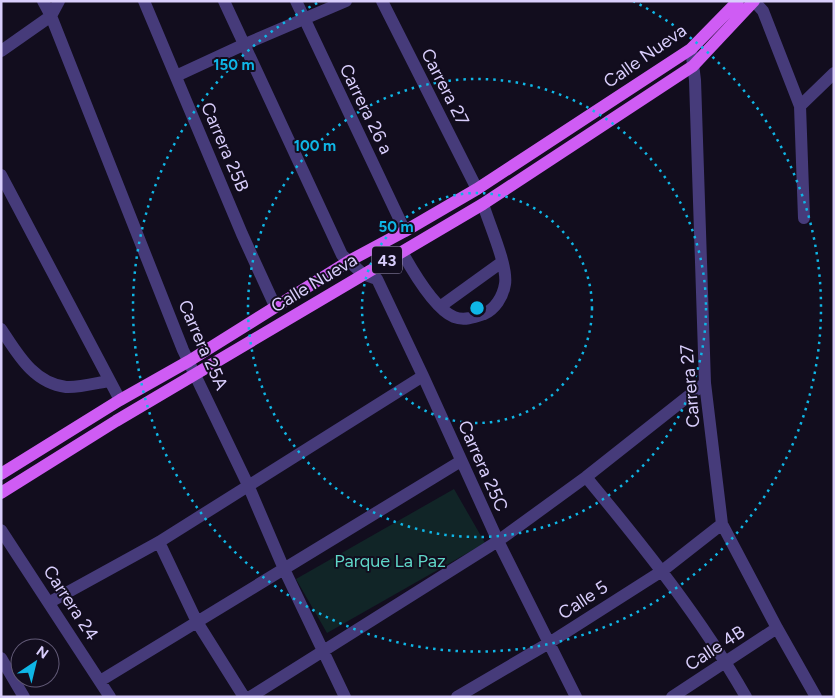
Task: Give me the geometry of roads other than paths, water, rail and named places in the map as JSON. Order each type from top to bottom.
[{"type":"main road","name":"Calle Nueva","points":[[1,474],[120,400],[189,361],[348,261],[405,231],[477,189],[691,49],[738,1]]},
{"type":"main road","name":"Calle Nueva","points":[[1,493],[116,421],[483,204],[693,66],[754,1]]},
{"type":"street","name":"Carrera 25A","points":[[43,1],[51,16],[195,375],[248,485],[284,569],[345,697]]},
{"type":"street","points":[[1,51],[51,16],[59,1]]},
{"type":"street","name":"Carrera 25B","points":[[144,1],[242,234],[275,306]]},
{"type":"street","name":"Carrera 25C","points":[[224,1],[342,255],[364,274],[377,279],[498,541],[576,697]]},
{"type":"street","name":"Carrera 26 a","points":[[296,1],[405,231]]},
{"type":"street","points":[[176,76],[346,1]]},
{"type":"street","name":"Carrera 27","points":[[382,1],[477,189]]},
{"type":"street","points":[[754,1],[763,11],[800,106],[804,218]]},
{"type":"street","name":"Carrera 27","points":[[691,49],[695,80],[705,382],[722,524],[816,697]]},
{"type":"street","points":[[800,106],[834,73]]},
{"type":"street","points":[[1,175],[120,400]]},
{"type":"street","points":[[402,252],[426,290],[454,317],[471,318],[488,312],[499,302],[505,284],[502,262],[483,204]]},
{"type":"street","points":[[441,306],[502,262]]},
{"type":"street","points":[[1,328],[26,367],[46,381],[66,387],[109,381]]},
{"type":"street","points":[[50,602],[159,542],[423,376]]},
{"type":"street","points":[[250,697],[498,541],[586,476],[705,382]]},
{"type":"street","points":[[100,680],[461,461]]},
{"type":"street","points":[[586,476],[662,571],[726,661],[746,697]]},
{"type":"street","name":"Calle 5","points":[[457,697],[549,643],[662,571],[722,524]]},
{"type":"street","name":"Carrera 24","points":[[1,530],[50,602],[110,697]]},
{"type":"street","points":[[159,542],[197,622],[244,697]]},
{"type":"street","name":"Calle 4B","points":[[672,697],[777,628]]},
{"type":"street","points":[[1,658],[24,697]]},
{"type":"park label","name":"Parque La Paz","points":[[390,561]]}]
